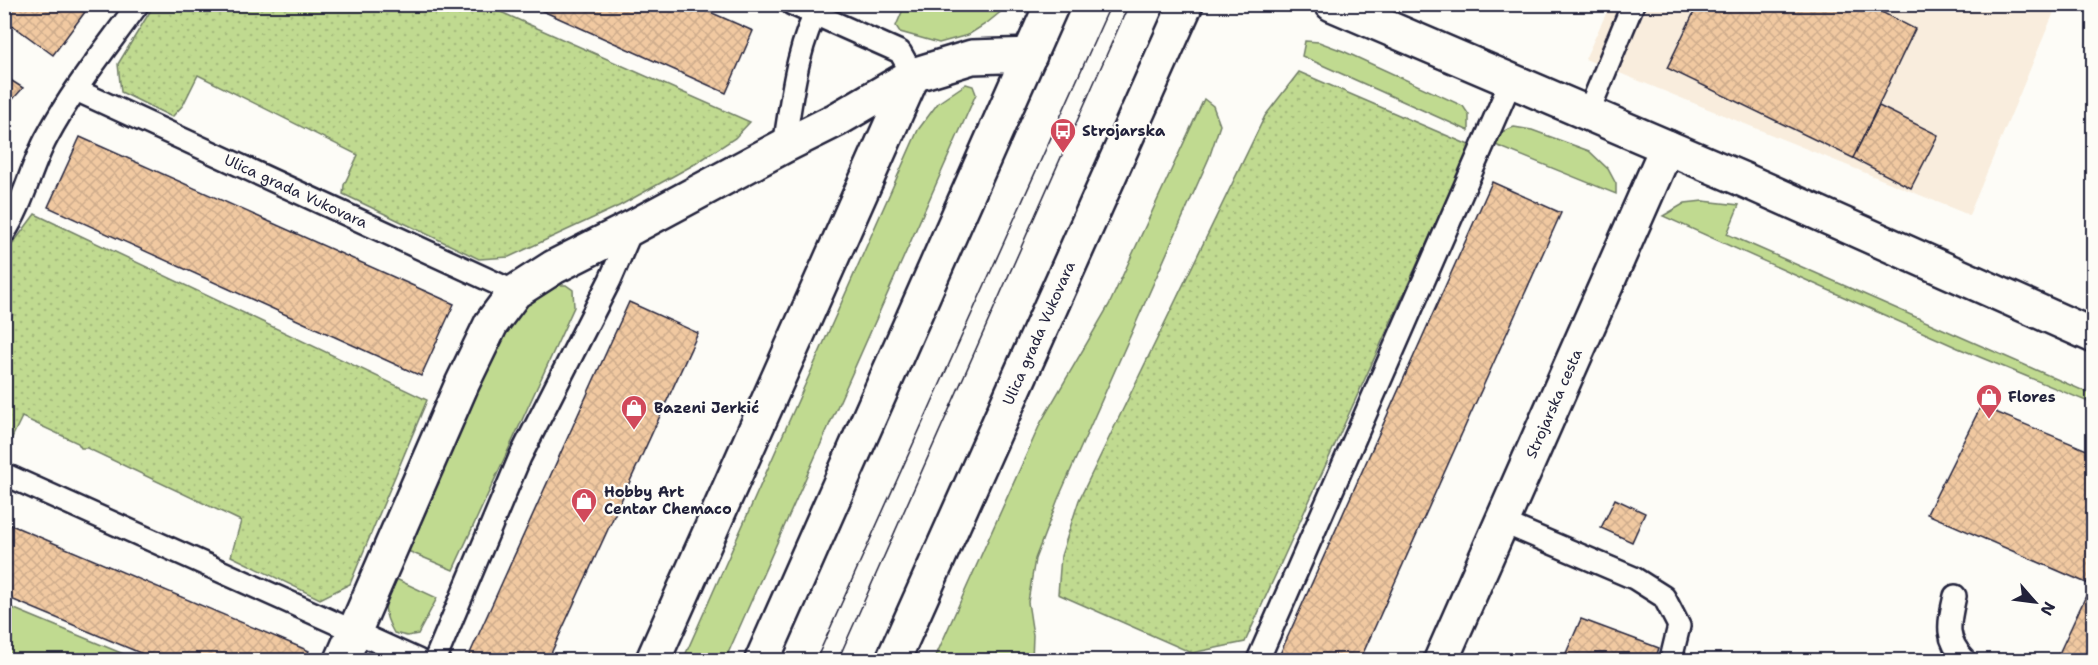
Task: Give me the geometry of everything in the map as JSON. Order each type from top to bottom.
[{"type":"street","points":[[762,660],[1052,4]]},
{"type":"street","name":"Ulica grada Vukovara","points":[[893,660],[1186,4]]},
{"type":"street","points":[[1332,4],[1667,147],[2094,336]]},
{"type":"street","points":[[342,660],[462,384],[491,324],[515,292],[554,267],[836,120],[912,75],[972,57],[1030,55]]},
{"type":"street","points":[[653,660],[912,75]]},
{"type":"street","name":"Strojarska cesta","points":[[1441,660],[1667,147]]},
{"type":"lane","points":[[4,233],[15,217],[46,137],[76,90],[138,4]]},
{"type":"lane","points":[[792,4],[817,9],[900,52],[912,75]]},
{"type":"lane","points":[[1588,113],[1633,4]]},
{"type":"lane","points":[[784,146],[797,62],[817,9]]},
{"type":"lane","points":[[1258,660],[1511,81]]},
{"type":"lane","name":"Ulica grada Vukovara","points":[[76,90],[515,292]]},
{"type":"lane","points":[[435,660],[520,457],[610,280],[633,227]]},
{"type":"lane","points":[[4,474],[418,660]]},
{"type":"lane","points":[[1502,522],[1634,578],[1664,597],[1678,626],[1671,659]]},
{"type":"lane","points":[[1954,596],[1948,625],[1954,649],[1965,660]]},
{"type":"shaded area","points":[[1610,5],[2057,5],[1969,215],[1585,59]]},
{"type":"green space","points":[[1004,4],[1008,6],[968,35],[939,43],[900,32],[896,26],[905,5]]},
{"type":"green space","points":[[154,5],[485,5],[750,122],[735,138],[695,164],[619,206],[509,257],[479,259],[343,194],[344,185],[358,155],[198,75],[183,105],[172,117],[121,92],[118,64]]},
{"type":"green space","points":[[1305,41],[1319,42],[1343,51],[1463,106],[1469,115],[1469,131],[1302,56]]},
{"type":"green space","points":[[1299,72],[1471,146],[1245,642],[1192,653],[1058,594],[1061,556],[1079,500],[1265,116]]},
{"type":"green space","points":[[966,84],[973,86],[976,94],[725,660],[683,660],[918,130],[938,103]]},
{"type":"green space","points":[[1204,99],[1213,106],[1220,125],[1209,158],[1058,499],[1035,559],[1028,602],[1033,635],[1032,660],[934,660],[1041,422],[1109,305]]},
{"type":"green space","points":[[1514,127],[1532,130],[1589,151],[1608,169],[1616,184],[1616,194],[1493,144],[1504,131]]},
{"type":"green space","points":[[1703,201],[1739,205],[1727,234],[2093,395],[2093,404],[1958,348],[1663,216],[1685,203]]},
{"type":"green space","points":[[35,214],[427,400],[350,584],[320,599],[231,556],[241,521],[87,448],[81,448],[78,443],[22,417],[5,452],[5,333],[13,314],[5,311],[5,254]]},
{"type":"green space","points":[[553,285],[566,285],[573,290],[574,307],[453,570],[408,551],[502,334],[519,311]]},
{"type":"green space","points":[[396,579],[437,598],[418,634],[407,636],[394,633],[387,617],[386,606]]},
{"type":"green space","points":[[5,605],[138,660],[5,660]]},
{"type":"building","points":[[4,4],[76,4],[85,12],[53,55],[4,19]]},
{"type":"building","points":[[527,4],[692,4],[753,31],[726,93]]},
{"type":"building","points":[[1698,4],[1866,4],[1915,29],[1853,158],[1667,68]]},
{"type":"building","points":[[4,76],[23,88],[4,109]]},
{"type":"building","points":[[1879,106],[1938,135],[1911,188],[1853,158]]},
{"type":"building","points":[[80,137],[454,304],[421,376],[48,207]]},
{"type":"building","points":[[1492,182],[1561,213],[1360,660],[1295,660],[1280,654]]},
{"type":"building","points":[[629,302],[698,333],[548,660],[467,660]]},
{"type":"building","points":[[1981,406],[2094,453],[2094,660],[2056,660],[2091,585],[1927,514]]},
{"type":"building","points":[[1615,499],[1645,513],[1632,542],[1601,528]]},
{"type":"building","points":[[4,522],[309,651],[305,660],[157,660],[4,596]]},
{"type":"building","points":[[1581,619],[1659,648],[1655,660],[1563,660]]},
{"type":"tram line","points":[[816,660],[1111,4]]},
{"type":"tram line","points":[[838,660],[1129,4]]},
{"type":"place","name":"Strojarska","points":[[1063,154]]},
{"type":"place","name":"Flores","points":[[1989,420]]},
{"type":"place","name":"Bazeni Jerkić","points":[[634,431]]},
{"type":"place","name":"Hobby Art Centar Chemaco","points":[[584,524]]}]
